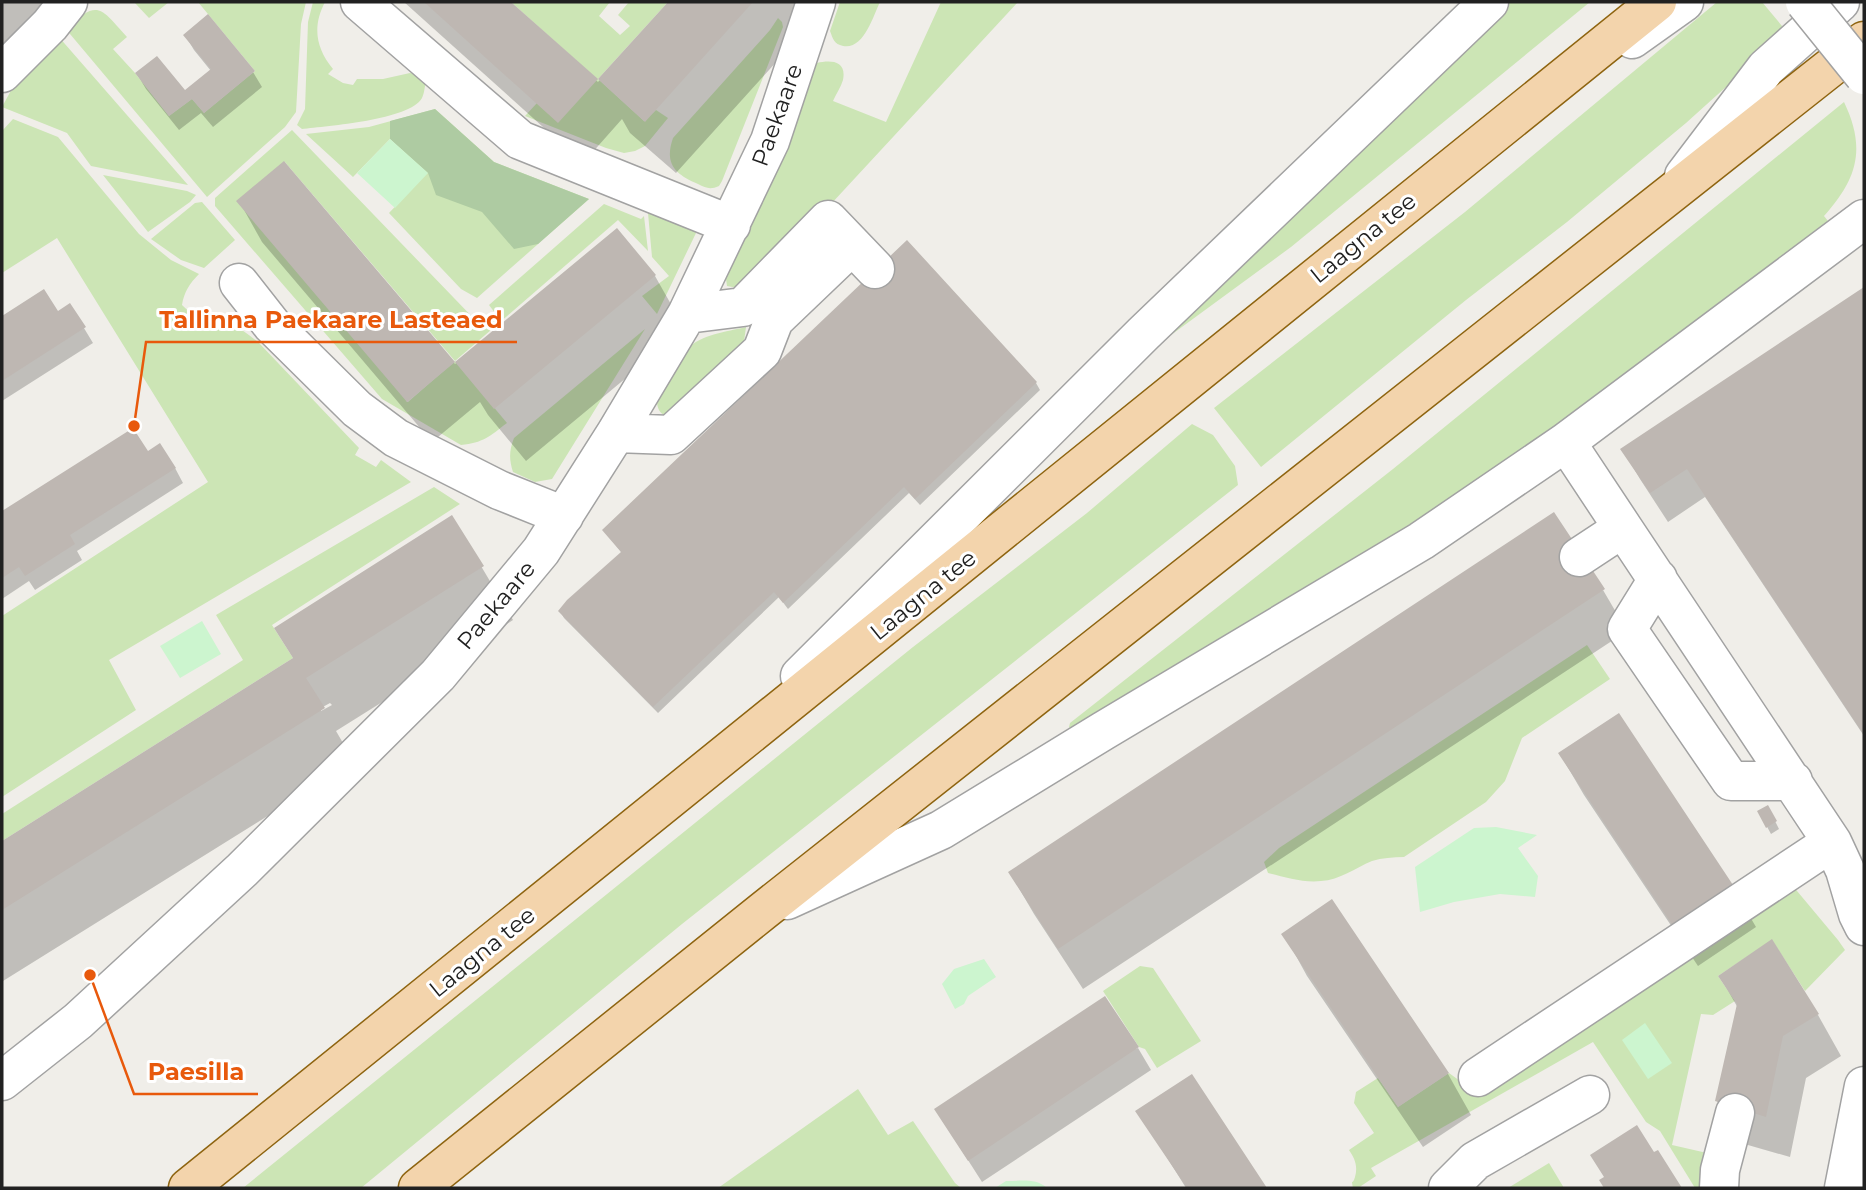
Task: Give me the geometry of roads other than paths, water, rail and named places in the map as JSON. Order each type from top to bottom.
[{"type":"main road","name":"Laagna tee","points":[[188,1188],[1657,2]]},
{"type":"main road","points":[[418,1188],[763,911],[1864,41]]},
{"type":"street","points":[[2,73],[50,25],[68,2]]},
{"type":"street","points":[[360,2],[520,140],[731,225]]},
{"type":"street","name":"Paekaare","points":[[2,1081],[275,853],[438,675],[541,551],[687,314],[770,141],[816,2]]},
{"type":"street","points":[[702,774],[1143,334],[1489,2]]},
{"type":"street","points":[[1421,191],[1684,2]]},
{"type":"street","points":[[1805,2],[1864,75]]},
{"type":"street","points":[[1668,197],[1766,68],[1840,2]]},
{"type":"street","points":[[763,911],[941,830],[1421,541],[1566,442],[1864,219]]},
{"type":"street","points":[[687,314],[743,307],[828,220],[876,269]]},
{"type":"street","points":[[616,433],[671,435],[762,351],[774,320],[840,257]]},
{"type":"street","points":[[239,283],[272,325],[357,409],[396,438],[499,490],[564,516]]},
{"type":"street","points":[[1566,442],[1832,842],[1846,870],[1864,926]]},
{"type":"street","points":[[1578,557],[1623,528]]},
{"type":"street","points":[[1658,579],[1627,629],[1731,781],[1793,781]]},
{"type":"street","points":[[1478,1077],[1832,842]]},
{"type":"street","points":[[1844,1188],[1864,1086]]},
{"type":"street","points":[[1448,1188],[1475,1161],[1590,1095]]},
{"type":"street","points":[[1719,1188],[1720,1170],[1735,1113]]},
{"type":"place","name":"Tallinna Paekaare Lasteaed","points":[[134,426]]},
{"type":"place","name":"Paesilla","points":[[90,975]]}]
